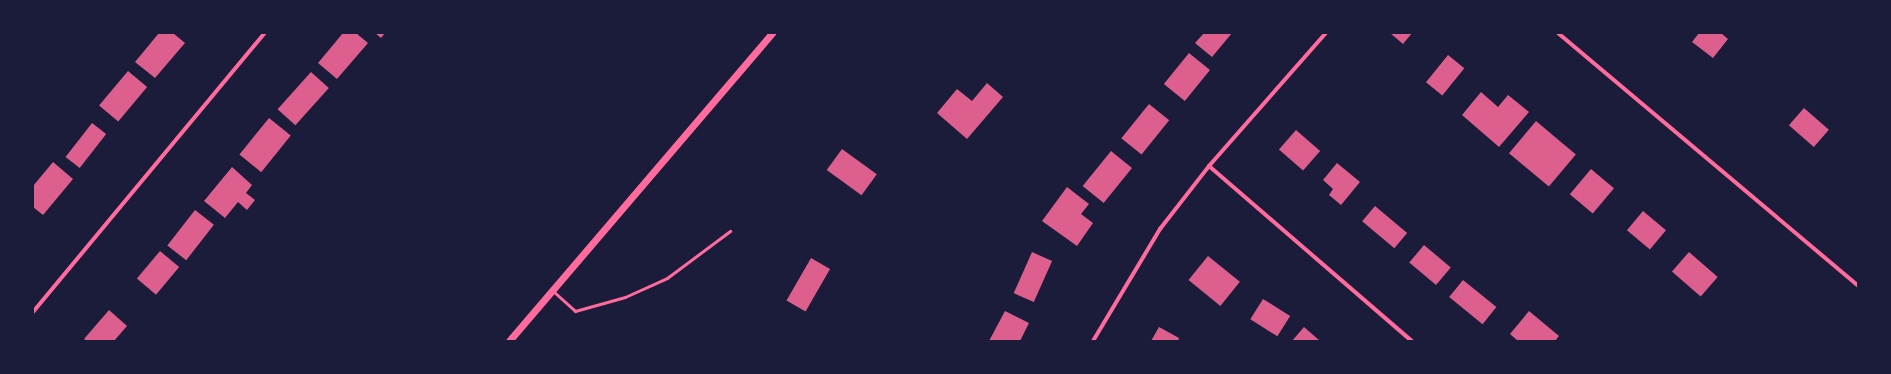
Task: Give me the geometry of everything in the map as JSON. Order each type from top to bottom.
[{"type":"street","points":[[33,312],[266,33]]},
{"type":"street","points":[[509,341],[772,33]]},
{"type":"street","points":[[1093,341],[1160,229],[1209,166],[1326,33]]},
{"type":"street","points":[[1558,33],[1858,286]]},
{"type":"street","points":[[1209,166],[1412,341]]},
{"type":"lane","points":[[552,290],[575,312],[625,297],[667,278],[730,231]]},
{"type":"building","points":[[159,33],[173,33],[185,43],[155,78],[135,62]]},
{"type":"building","points":[[343,33],[356,33],[368,43],[337,79],[318,63]]},
{"type":"building","points":[[375,33],[385,33],[381,38]]},
{"type":"building","points":[[1204,33],[1232,33],[1212,57],[1195,43]]},
{"type":"building","points":[[1390,33],[1412,33],[1403,44]]},
{"type":"building","points":[[1699,33],[1721,33],[1728,39],[1713,58],[1692,42]]},
{"type":"building","points":[[1189,53],[1210,70],[1185,101],[1164,84]]},
{"type":"building","points":[[1448,55],[1464,68],[1442,95],[1426,82]]},
{"type":"building","points":[[128,71],[147,87],[118,122],[99,105]]},
{"type":"building","points":[[311,72],[329,88],[295,125],[278,109]]},
{"type":"building","points":[[987,83],[1003,97],[967,139],[937,113],[957,89],[972,101]]},
{"type":"building","points":[[1481,92],[1498,107],[1508,95],[1529,112],[1499,147],[1462,115]]},
{"type":"building","points":[[1149,104],[1169,120],[1142,155],[1121,138]]},
{"type":"building","points":[[1804,108],[1829,130],[1814,147],[1789,125]]},
{"type":"building","points":[[269,118],[291,136],[261,172],[239,155]]},
{"type":"building","points":[[1536,121],[1576,154],[1549,187],[1509,153]]},
{"type":"building","points":[[92,123],[106,134],[80,168],[66,157]]},
{"type":"building","points":[[1296,130],[1320,151],[1303,171],[1279,150]]},
{"type":"building","points":[[842,149],[877,174],[862,195],[827,170]]},
{"type":"building","points":[[1111,151],[1132,168],[1104,203],[1083,186]]},
{"type":"building","points":[[53,162],[73,179],[43,215],[33,207],[33,186]]},
{"type":"building","points":[[1337,163],[1360,182],[1341,205],[1329,195],[1333,189],[1323,180]]},
{"type":"building","points":[[232,167],[252,185],[246,193],[255,200],[247,210],[238,202],[225,218],[204,201]]},
{"type":"building","points":[[1591,169],[1614,188],[1593,214],[1570,194]]},
{"type":"building","points":[[1067,187],[1089,204],[1081,214],[1093,223],[1077,246],[1042,221]]},
{"type":"building","points":[[1375,206],[1407,233],[1394,248],[1362,221]]},
{"type":"building","points":[[195,210],[214,225],[186,260],[167,245]]},
{"type":"building","points":[[1643,211],[1666,230],[1650,249],[1627,230]]},
{"type":"building","points":[[1424,245],[1451,267],[1436,285],[1409,263]]},
{"type":"building","points":[[160,251],[179,267],[156,295],[137,279]]},
{"type":"building","points":[[1032,252],[1052,261],[1034,302],[1014,293]]},
{"type":"building","points":[[1689,252],[1718,277],[1701,297],[1672,272]]},
{"type":"building","points":[[1208,256],[1240,282],[1220,306],[1188,280]]},
{"type":"building","points":[[811,258],[830,269],[806,311],[786,300]]},
{"type":"building","points":[[1463,280],[1496,307],[1483,324],[1449,297]]},
{"type":"building","points":[[1263,299],[1290,316],[1277,336],[1250,319]]},
{"type":"building","points":[[109,310],[127,326],[114,341],[87,341],[84,339]]},
{"type":"building","points":[[1005,311],[1029,323],[1020,341],[989,341]]},
{"type":"building","points":[[1529,311],[1559,336],[1555,341],[1518,341],[1510,334]]},
{"type":"building","points":[[1159,327],[1179,338],[1178,341],[1151,341]]},
{"type":"building","points":[[1304,327],[1320,341],[1292,341]]}]
